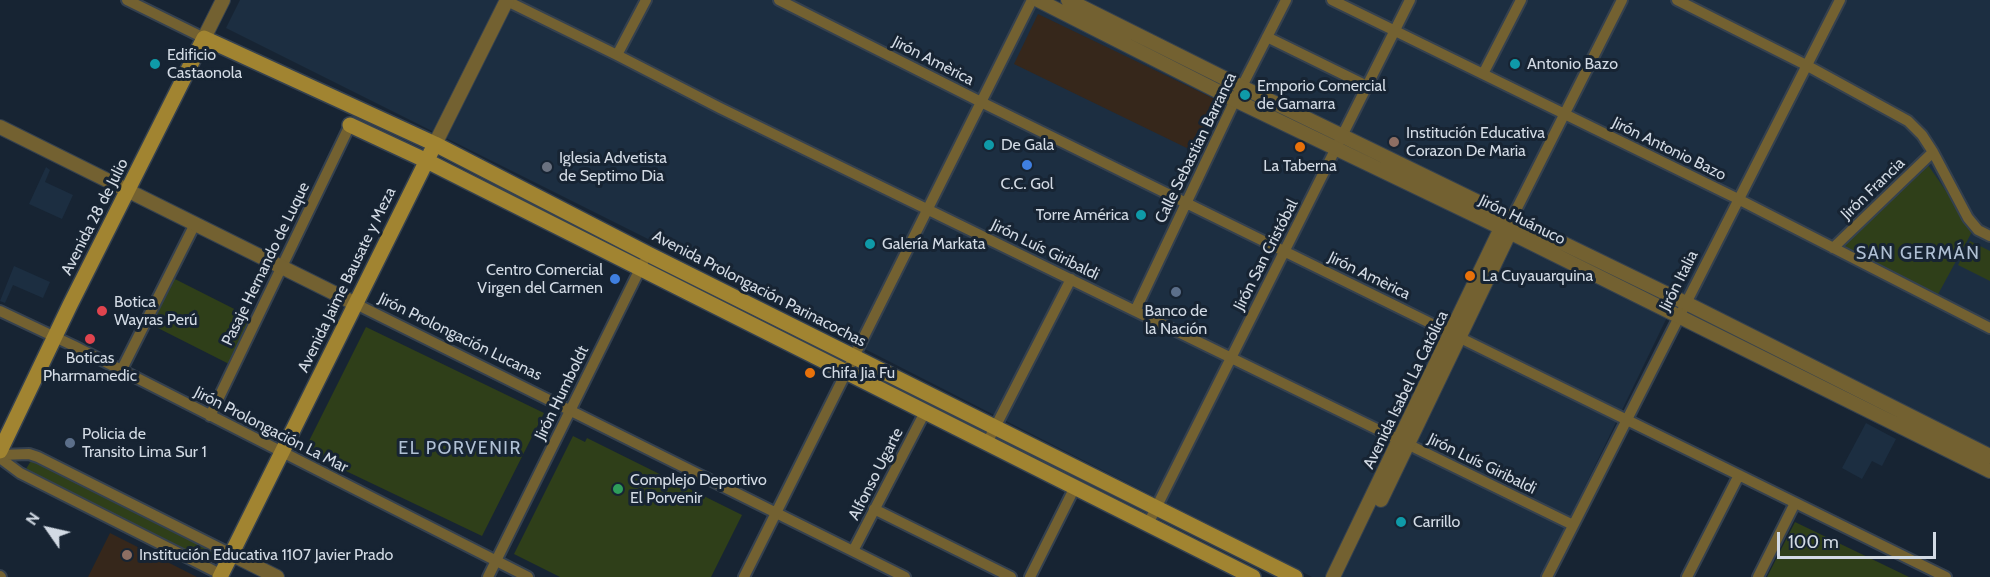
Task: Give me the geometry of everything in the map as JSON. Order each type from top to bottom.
[{"type":"main road","name":"Avenida Prolongación Parinacochas","points":[[204,38],[435,144],[648,254],[1295,577]]},
{"type":"main road","name":"Avenida 28 de Julio","points":[[0,451],[204,38]]},
{"type":"main road","name":"Avenida Prolongación Parinacochas","points":[[350,125],[641,268],[1253,577]]},
{"type":"main road","name":"Avenida Jaime Bausate y Meza","points":[[223,576],[231,554],[435,144]]},
{"type":"street","points":[[127,0],[204,38]]},
{"type":"street","name":"Avenida 28 de Julio","points":[[204,38],[223,0]]},
{"type":"street","name":"Jirón Luís Giribaldi","points":[[506,0],[720,108],[1573,525]]},
{"type":"street","name":"Avenida Jaime Bausate y Meza","points":[[435,144],[506,0]]},
{"type":"street","points":[[617,55],[646,0]]},
{"type":"street","name":"Jirón Amèrica","points":[[779,0],[981,102],[1946,577]]},
{"type":"street","points":[[744,577],[1032,0]]},
{"type":"street","name":"Jirón Huánuco","points":[[1038,0],[1339,141],[1678,316],[1990,471]]},
{"type":"street","name":"Jirón Huánuco","points":[[1068,0],[1238,94]]},
{"type":"street","name":"Calle Sebastian Barranca","points":[[1135,311],[1238,94],[1286,0]]},
{"type":"street","name":"Jirón Antonio Bazo","points":[[1332,0],[1738,199],[1990,328]]},
{"type":"street","name":"Jirón San Cristóbal","points":[[1148,524],[1410,0]]},
{"type":"street","points":[[1483,74],[1521,0]]},
{"type":"street","name":"Avenida Isabel La Católica","points":[[1343,577],[1507,227],[1622,0]]},
{"type":"street","points":[[1677,0],[1806,65],[1908,121],[1922,135],[1933,152],[1968,218],[1978,230],[1990,236]]},
{"type":"street","name":"Jirón Italia","points":[[1547,577],[1840,0]]},
{"type":"street","points":[[1267,37],[1367,86]]},
{"type":"street","name":"Pasaje Hernando de Luque","points":[[210,416],[350,125]]},
{"type":"street","name":"Jirón Prolongación Lucanas","points":[[0,127],[905,577]]},
{"type":"street","name":"Jirón Francia","points":[[1833,248],[1933,152]]},
{"type":"street","points":[[121,371],[195,224]]},
{"type":"street","name":"Jirón Huánuco","points":[[1507,227],[1685,302],[1990,456]]},
{"type":"street","name":"Jirón Humboldt","points":[[488,577],[648,254]]},
{"type":"street","points":[[987,443],[1071,279]]},
{"type":"street","name":"Jirón Prolongación La Mar","points":[[0,311],[528,577]]},
{"type":"street","points":[[1766,360],[1773,346]]},
{"type":"street","name":"Alfonso Ugarte","points":[[853,551],[925,412]]},
{"type":"street","name":"Avenida Isabel La Católica","points":[[1333,577],[1405,443]]},
{"type":"street","points":[[0,457],[29,454],[38,457],[277,577]]},
{"type":"street","points":[[0,457],[27,477],[223,576]]},
{"type":"street","points":[[1687,577],[1738,475]]},
{"type":"street","points":[[1030,577],[1075,487]]},
{"type":"street","points":[[1758,577],[1795,503]]},
{"type":"street","points":[[874,509],[1011,577]]},
{"type":"shaded area","points":[[240,0],[1990,0],[1990,462],[1673,305],[1541,577],[1312,577],[700,265],[226,28]]},
{"type":"shaded area","points":[[1038,14],[1219,101],[1195,152],[1014,64]]},
{"type":"shaded area","points":[[46,167],[50,170],[45,182],[73,195],[62,219],[29,204]]},
{"type":"shaded area","points":[[14,266],[50,282],[43,298],[13,285],[5,303],[0,301]]},
{"type":"shaded area","points":[[1866,423],[1896,439],[1882,466],[1872,461],[1862,479],[1842,468]]},
{"type":"shaded area","name":"Institución Educativa 1107 Javier Prado","points":[[110,533],[197,577],[88,577]]},
{"type":"green space","points":[[1925,164],[1928,165],[1973,230],[1936,298],[1837,248]]},
{"type":"green space","points":[[1970,241],[1990,251],[1990,281],[1958,265]]},
{"type":"green space","points":[[169,276],[256,320],[233,366],[146,322]]},
{"type":"green space","points":[[366,327],[544,413],[482,536],[304,451]]},
{"type":"green space","name":"Complejo Deportivo El Porvenir","points":[[573,436],[585,442],[587,438],[742,515],[711,577],[560,577],[514,554]]},
{"type":"green space","points":[[32,459],[214,552],[209,563],[26,469]]},
{"type":"green space","points":[[1795,522],[1909,577],[1767,577]]},
{"type":"place","name":"Edificio Castaonola","points":[[155,64]]},
{"type":"place","name":"Antonio Bazo","points":[[1515,64]]},
{"type":"place","name":"Emporio Comercial de Gamarra","points":[[1245,95]]},
{"type":"place","name":"Institución Educativa Corazon De Maria","points":[[1394,142]]},
{"type":"place","name":"De Gala","points":[[989,145]]},
{"type":"place","name":"La Taberna","points":[[1300,147]]},
{"type":"place","name":"C.C. Gol","points":[[1027,165]]},
{"type":"place","name":"Iglesia Advetista de Septimo Dia","points":[[547,167]]},
{"type":"place","name":"Torre América","points":[[1141,215]]},
{"type":"place","name":"Galería Markata","points":[[870,244]]},
{"type":"place","name":"La Cuyauarquina","points":[[1470,276]]},
{"type":"place","name":"Centro Comercial Virgen del Carmen","points":[[615,279]]},
{"type":"place","name":"Banco de la Nación","points":[[1176,292]]},
{"type":"place","name":"Botica Wayras Perú","points":[[102,311]]},
{"type":"place","name":"Boticas Pharmamedic","points":[[90,339]]},
{"type":"place","name":"Chifa Jia Fu","points":[[810,373]]},
{"type":"place","name":"Policia de Transito Lima Sur 1","points":[[70,443]]},
{"type":"place","name":"Complejo Deportivo El Porvenir","points":[[618,489]]},
{"type":"place","name":"Carrillo","points":[[1401,522]]},
{"type":"place","name":"Institución Educativa 1107 Javier Prado","points":[[127,555]]},
{"type":"district","name":"SAN GERMÁN","points":[[1918,254]]},
{"type":"district","name":"EL PORVENIR","points":[[460,449]]}]
